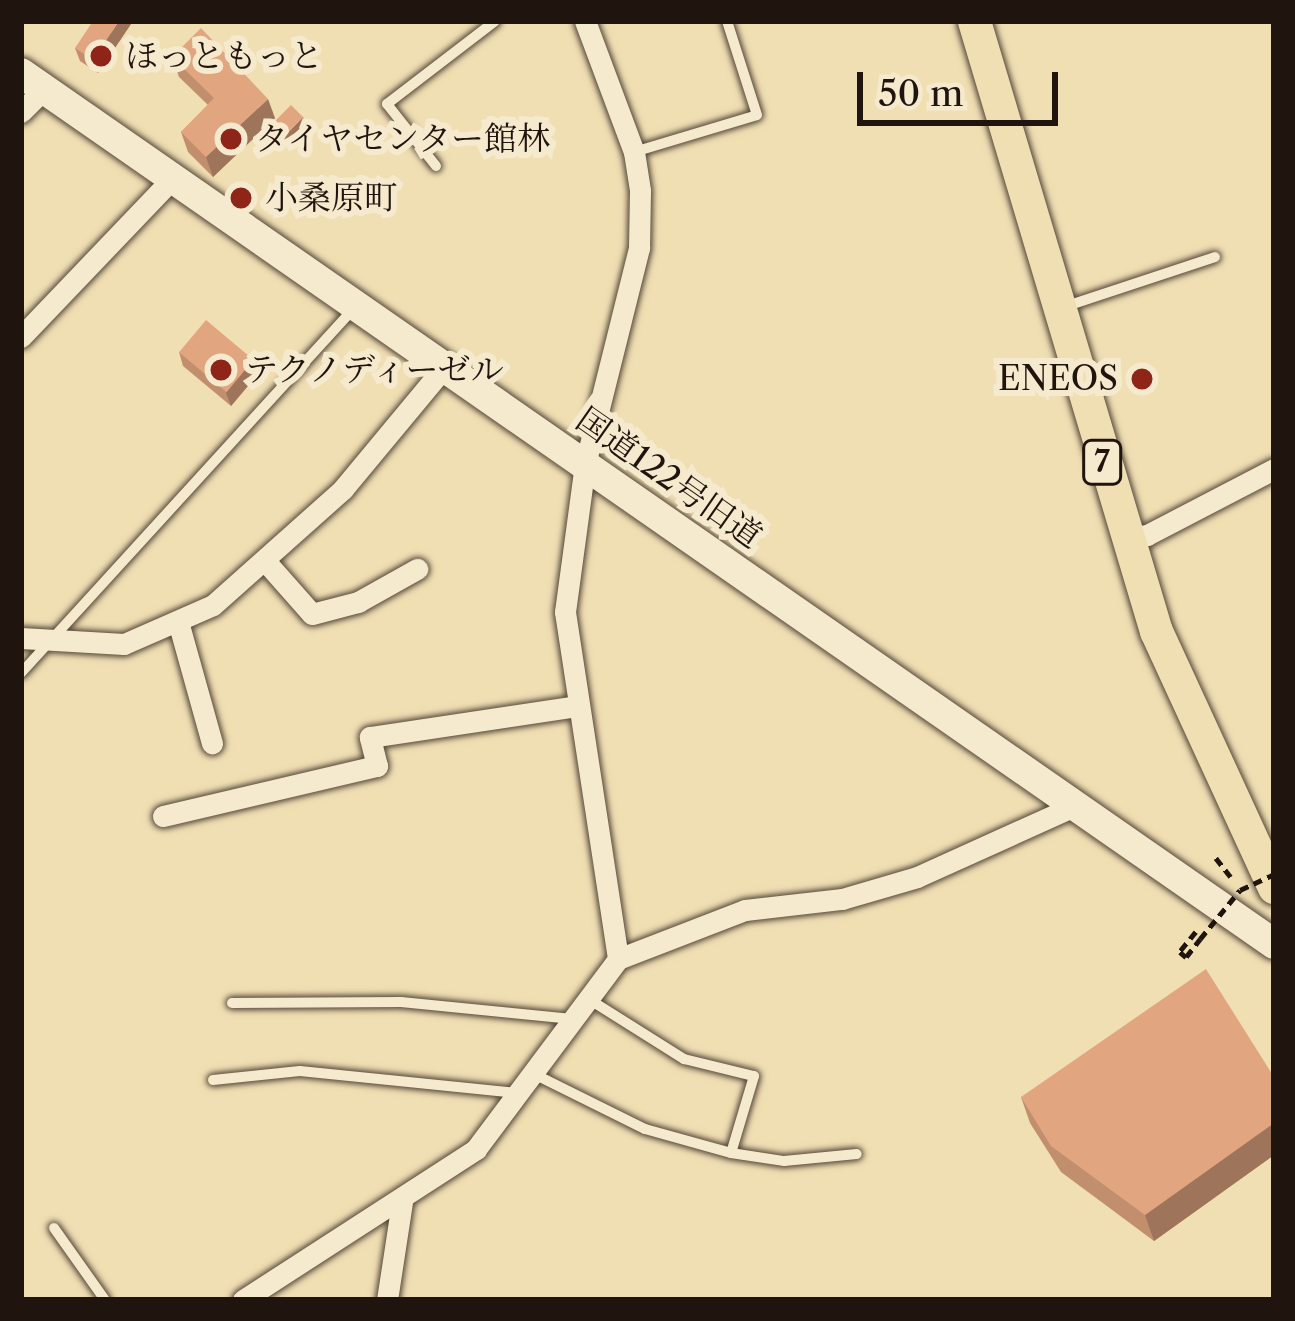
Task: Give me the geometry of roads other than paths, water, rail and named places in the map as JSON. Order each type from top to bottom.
[{"type":"main road","name":"7","points":[[974,21],[1124,538],[1190,712],[1274,887]]},
{"type":"street","points":[[610,21],[586,26],[634,152],[639,248],[585,464],[565,613],[618,959]]},
{"type":"street","points":[[21,112],[33,81]]},
{"type":"street","name":"国道122号旧道","points":[[33,81],[1274,944]]},
{"type":"street","points":[[21,338],[173,178]]},
{"type":"street","points":[[21,638],[124,644],[179,625],[266,562],[343,489],[446,365]]},
{"type":"street","points":[[1124,538],[1147,535],[1274,469]]},
{"type":"street","points":[[266,562],[312,614],[358,602],[417,569]]},
{"type":"street","points":[[179,625],[212,743]]},
{"type":"street","points":[[164,816],[377,766],[370,736],[578,706]]},
{"type":"street","points":[[243,1300],[402,1202],[476,1148],[618,959],[746,910],[842,899],[917,877],[1074,806]]},
{"type":"street","points":[[395,1297],[402,1202]]},
{"type":"lane","points":[[436,166],[387,104],[495,21]]},
{"type":"lane","points":[[634,152],[757,115],[727,21]]},
{"type":"lane","points":[[1056,310],[1215,257]]},
{"type":"lane","points":[[21,673],[357,304]]},
{"type":"lane","points":[[587,998],[684,1059],[754,1076],[731,1153]]},
{"type":"lane","points":[[232,1003],[401,1002],[572,1019]]},
{"type":"lane","points":[[213,1080],[300,1071],[517,1093]]},
{"type":"lane","points":[[532,1073],[645,1129],[731,1153],[784,1161],[857,1154]]},
{"type":"lane","points":[[54,1228],[105,1300]]},
{"type":"place","name":"ほっともっと","points":[[101,56]]},
{"type":"place","name":"タイヤセンター館林","points":[[231,139]]},
{"type":"place","name":"小桑原町","points":[[241,198]]},
{"type":"place","name":"テクノディーゼル","points":[[221,370]]},
{"type":"place","name":"ENEOS","points":[[1142,379]]}]
